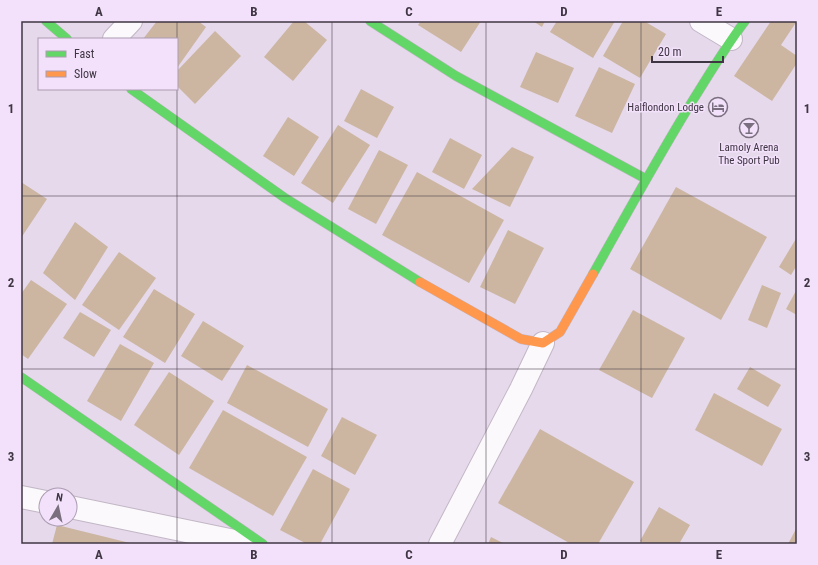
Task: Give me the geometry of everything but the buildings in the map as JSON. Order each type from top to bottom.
[{"type":"street","points":[[46,21],[66,38]]},
{"type":"street","points":[[115,38],[131,21]]},
{"type":"street","points":[[370,21],[456,76],[646,179]]},
{"type":"street","points":[[701,21],[731,39]]},
{"type":"street","points":[[440,544],[521,389],[543,343],[560,332],[646,179],[731,39],[745,21]]},
{"type":"street","points":[[132,90],[285,198],[408,275],[521,339],[543,343]]},
{"type":"street","points":[[21,377],[263,544]]},
{"type":"street","points":[[21,497],[38,500]]},
{"type":"street","points":[[78,509],[249,544]]},
{"type":"traffic: fast","points":[[46,21],[66,38]]},
{"type":"traffic: fast","points":[[370,21],[456,76],[646,179]]},
{"type":"traffic: fast","points":[[593,274],[680,121],[718,60],[745,21]]},
{"type":"traffic: fast","points":[[132,90],[285,198],[420,282]]},
{"type":"traffic: fast","points":[[21,377],[263,544]]},
{"type":"traffic: slow","points":[[420,282],[521,339],[543,343],[560,332],[593,274]]},
{"type":"place","name":"Halflondon Lodge","points":[[718,107]]},
{"type":"place","name":"Lamoly Arena The Sport Pub","points":[[749,128]]}]
